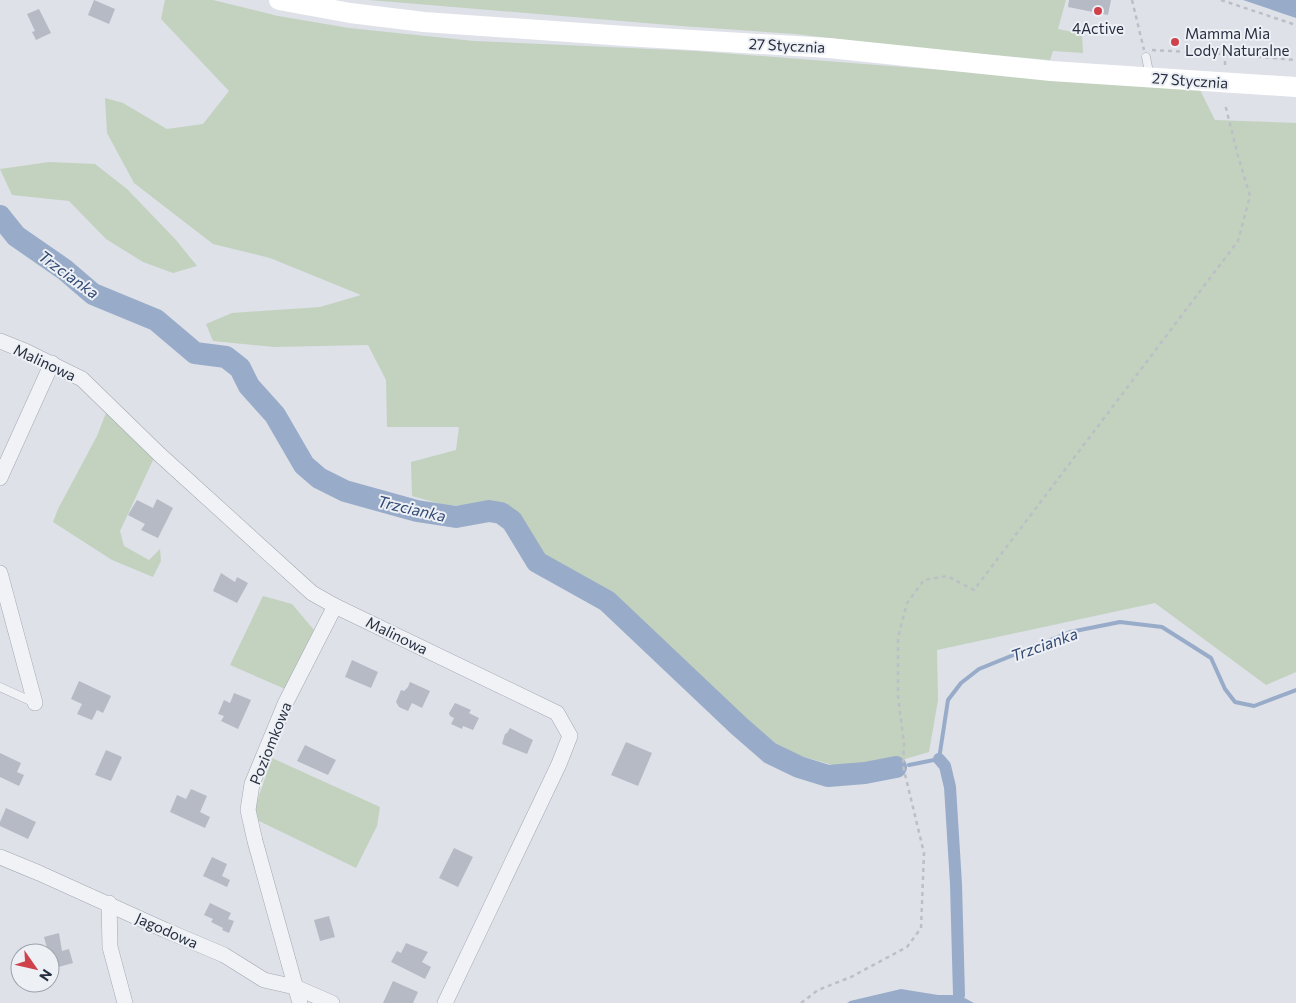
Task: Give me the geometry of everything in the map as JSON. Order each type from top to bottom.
[{"type":"main road","name":"27 Stycznia","points":[[278,0],[312,7],[424,22],[828,48],[1051,71],[1296,87]]},
{"type":"street","name":"Malinowa","points":[[0,341],[82,379],[159,454],[312,593],[335,606],[557,713],[570,736],[559,764],[445,1003]]},
{"type":"street","points":[[0,478],[52,364]]},
{"type":"street","points":[[0,573],[35,703]]},
{"type":"street","name":"Poziomkowa","points":[[300,1003],[248,810],[252,784],[285,704],[335,606]]},
{"type":"street","name":"Jagodowa","points":[[0,857],[109,903],[165,930],[224,955],[264,980],[295,987],[332,1003]]},
{"type":"street","points":[[109,903],[110,947],[124,1003]]},
{"type":"lane","points":[[1145,53],[1150,77]]},
{"type":"lane","points":[[0,687],[35,703]]},
{"type":"path","points":[[1132,0],[1145,53]]},
{"type":"path","points":[[1221,0],[1296,25]]},
{"type":"path","points":[[1136,47],[1145,53],[1225,54],[1296,60]]},
{"type":"path","points":[[1224,82],[1225,54]]},
{"type":"path","points":[[801,1003],[818,990],[851,977],[907,947],[921,928],[924,853],[902,766],[904,744],[898,696],[898,637],[907,603],[924,580],[939,577],[947,576],[974,590],[1238,241],[1250,196],[1225,104]]},
{"type":"green space","points":[[165,0],[213,0],[278,16],[349,28],[474,41],[696,51],[1200,90],[1215,120],[1296,123],[1296,672],[1266,685],[1155,603],[937,650],[938,700],[929,752],[895,762],[840,767],[786,752],[719,697],[606,589],[540,557],[519,517],[506,503],[448,506],[412,496],[411,462],[456,450],[459,427],[387,427],[386,380],[368,345],[274,347],[213,341],[206,324],[232,313],[320,307],[361,295],[270,258],[213,244],[134,183],[107,133],[105,98],[123,103],[167,129],[203,124],[229,91],[161,19]]},
{"type":"green space","points":[[369,0],[1066,0],[1058,29],[1082,34],[1083,53],[1053,51],[1050,60],[924,49],[795,34]]},
{"type":"green space","points":[[49,162],[95,164],[127,189],[176,240],[197,266],[173,273],[143,262],[106,239],[69,201],[12,195],[0,169]]},
{"type":"green space","points":[[106,413],[154,458],[120,531],[124,546],[149,560],[160,549],[161,561],[153,577],[112,560],[53,522],[97,436]]},
{"type":"green space","points":[[263,596],[292,604],[314,630],[285,689],[230,665]]},
{"type":"green space","points":[[272,758],[380,807],[377,826],[356,868],[257,820],[254,810]]},
{"type":"water","points":[[1243,0],[1296,0],[1296,18]]},
{"type":"water","points":[[901,989],[938,995],[959,995],[974,1003],[847,1003]]},
{"type":"building","points":[[94,0],[115,9],[109,24],[88,15]]},
{"type":"building","name":"4Active","points":[[1069,0],[1111,0],[1108,15],[1068,7]]},
{"type":"building","points":[[39,9],[51,33],[36,40],[32,32],[35,31],[27,14]]},
{"type":"building","points":[[157,499],[173,508],[158,538],[141,530],[145,524],[128,515],[137,500],[153,508]]},
{"type":"building","points":[[221,573],[235,582],[237,577],[248,583],[237,603],[213,591]]},
{"type":"building","points":[[352,660],[378,672],[371,688],[345,677]]},
{"type":"building","points":[[79,681],[111,696],[103,713],[97,710],[92,720],[77,714],[82,704],[71,699]]},
{"type":"building","points":[[410,682],[430,691],[422,708],[412,703],[408,711],[399,707],[396,702],[401,690],[404,691]]},
{"type":"building","points":[[234,693],[251,700],[238,729],[221,721],[224,716],[218,714],[224,700],[230,703]]},
{"type":"building","points":[[455,703],[471,710],[469,713],[479,718],[473,730],[463,726],[462,729],[451,724],[454,718],[449,713]]},
{"type":"building","points":[[510,728],[533,740],[527,754],[502,744],[505,734]]},
{"type":"building","points":[[626,742],[652,753],[638,786],[611,775]]},
{"type":"building","points":[[305,745],[336,760],[328,775],[297,761]]},
{"type":"building","points":[[106,750],[122,757],[111,781],[95,775]]},
{"type":"building","points":[[0,753],[21,763],[17,772],[24,775],[19,786],[0,777]]},
{"type":"building","points":[[191,789],[207,796],[200,812],[210,817],[205,828],[170,812],[177,795],[186,799]]},
{"type":"building","points":[[6,808],[36,822],[28,839],[0,826]]},
{"type":"building","points":[[454,848],[473,857],[458,887],[439,878]]},
{"type":"building","points":[[212,857],[227,864],[222,876],[230,880],[227,887],[203,876]]},
{"type":"building","points":[[210,903],[231,913],[228,919],[234,921],[229,933],[211,922],[213,919],[204,915]]},
{"type":"building","points":[[329,916],[335,937],[320,941],[314,920]]},
{"type":"building","points":[[59,933],[62,951],[69,949],[73,963],[60,967],[60,943],[46,943],[44,937]]},
{"type":"building","points":[[406,943],[428,952],[422,962],[431,967],[425,979],[391,962],[397,951],[401,953]]},
{"type":"building","points":[[393,981],[418,992],[413,1003],[383,1003]]},
{"type":"waterway","name":"Trzcianka","points":[[0,216],[16,236],[65,270],[93,294],[156,320],[195,353],[226,357],[240,368],[249,386],[275,415],[304,465],[319,478],[345,491],[417,511],[456,517],[489,511],[501,513],[512,521],[537,562],[607,601],[770,753],[799,767],[828,776],[865,773],[896,767]]},
{"type":"waterway","name":"Trzcianka","points":[[909,765],[939,759],[948,700],[961,683],[979,669],[1070,632],[1120,622],[1162,627],[1211,658],[1225,689],[1235,702],[1254,706],[1296,690]]},
{"type":"waterway","points":[[939,759],[945,766],[950,787],[956,884],[959,995]]},
{"type":"place","name":"4Active","points":[[1098,11]]},
{"type":"place","name":"Mamma Mia Lody Naturalne","points":[[1175,42]]}]
